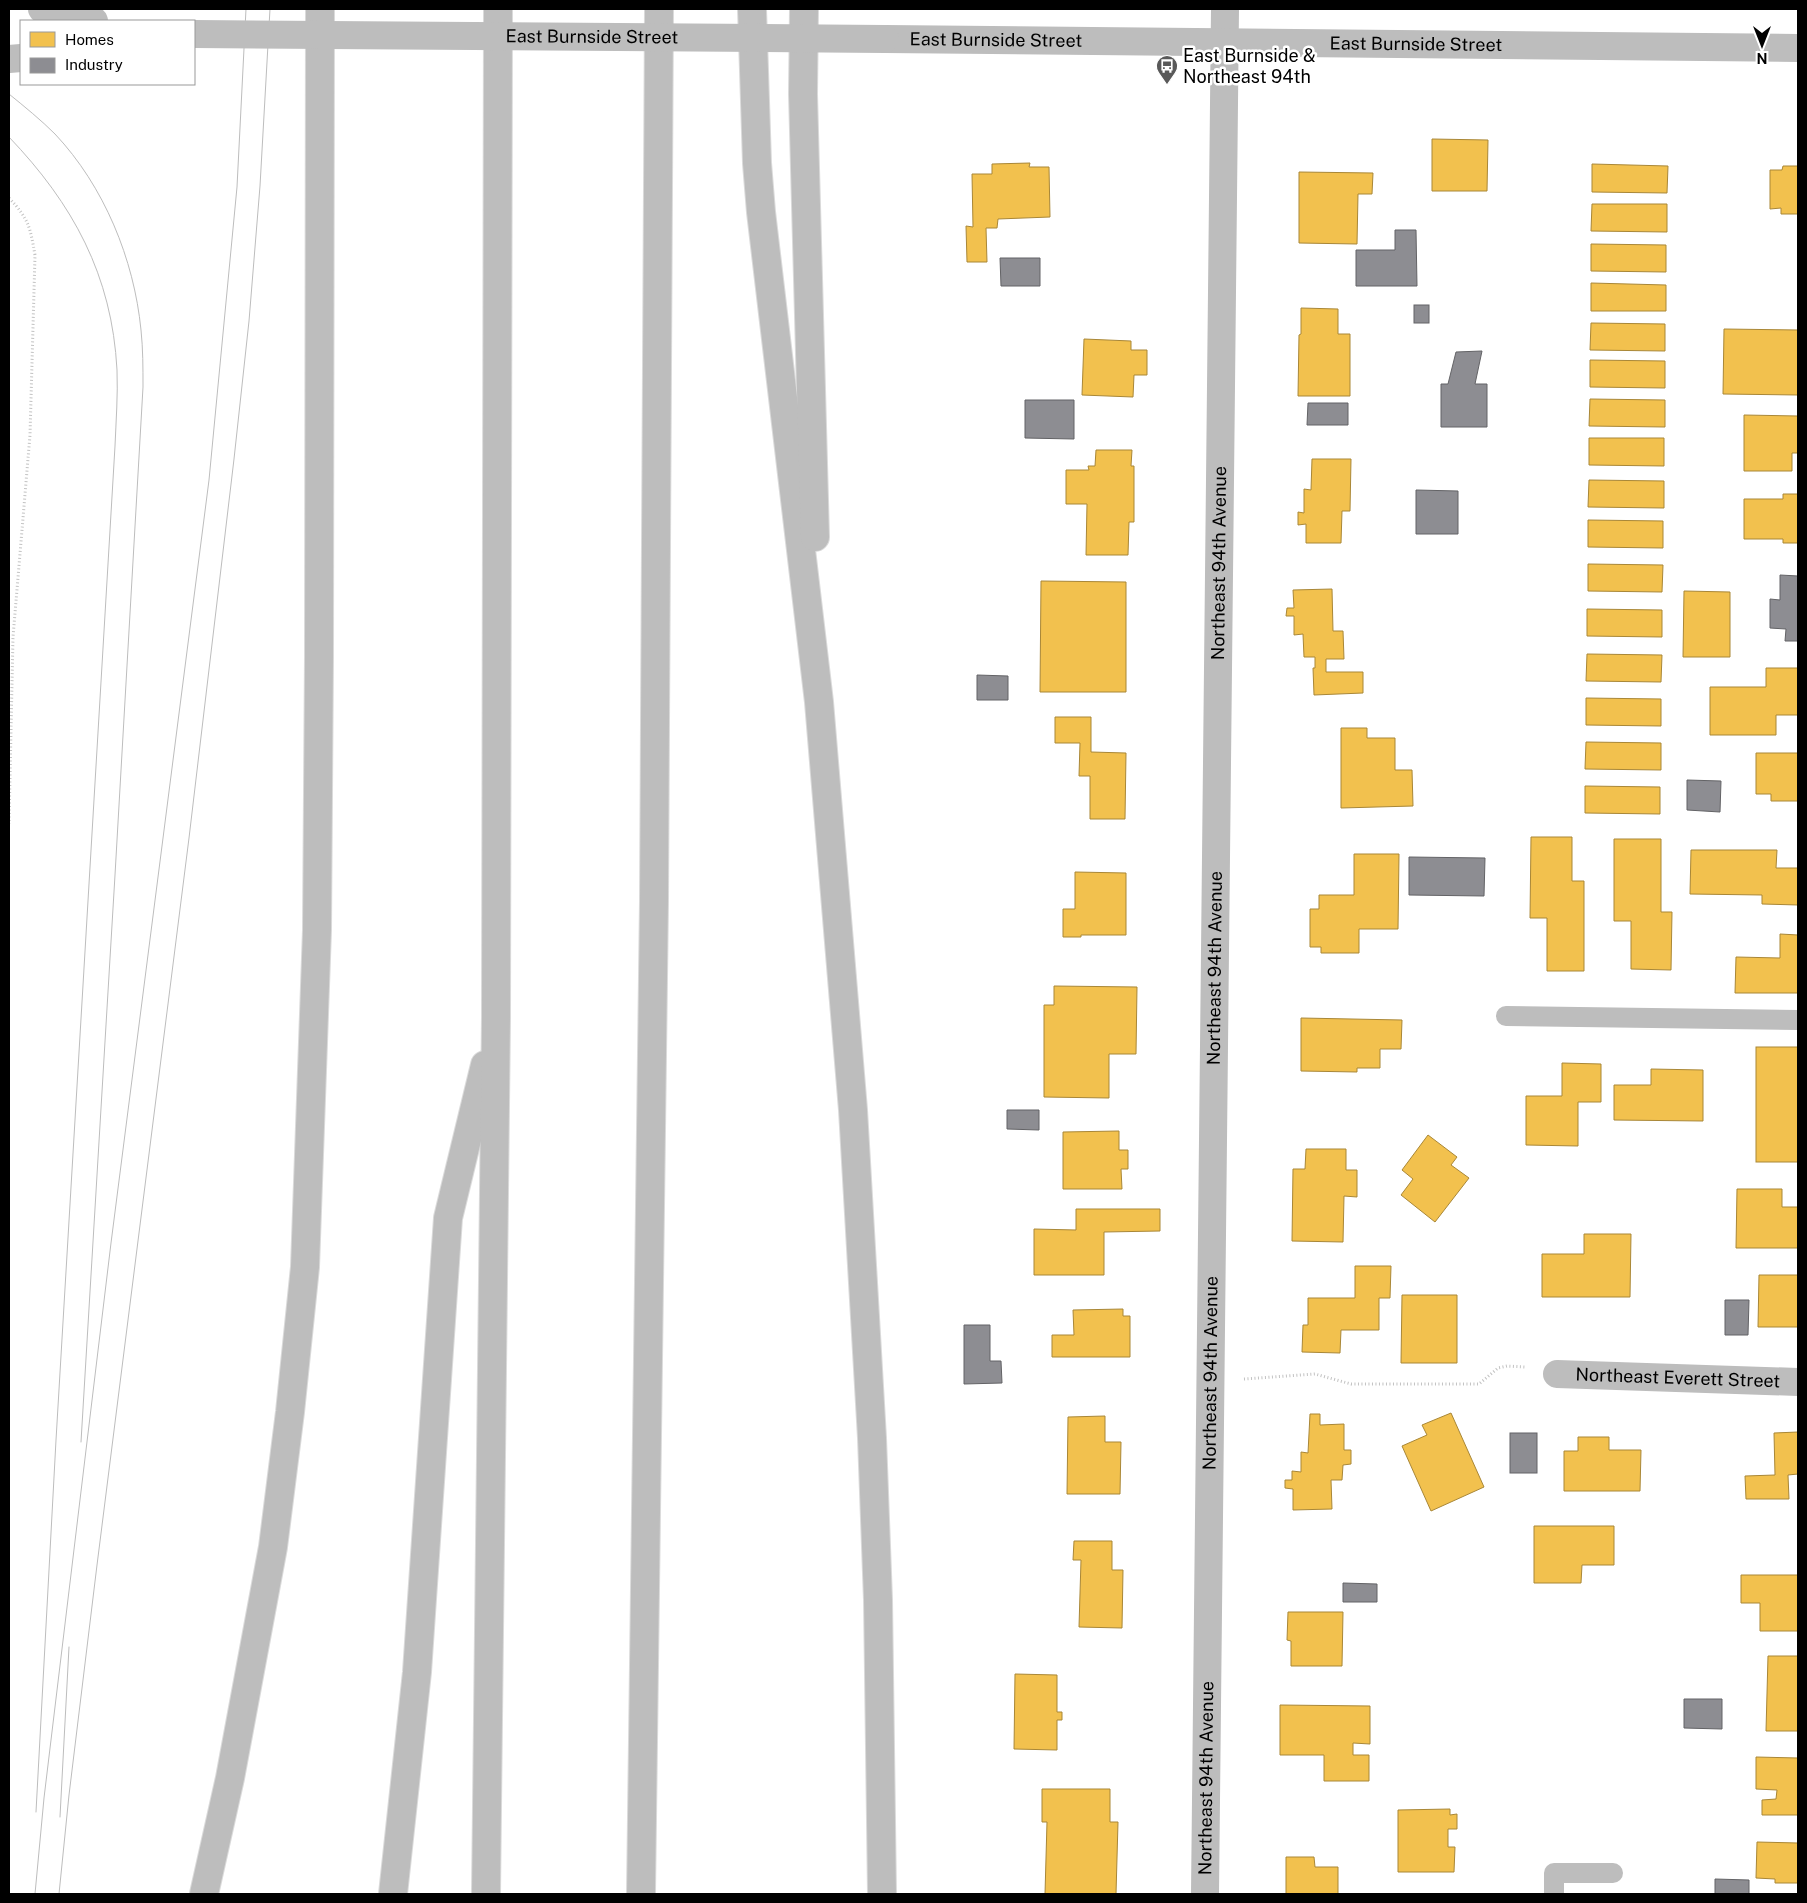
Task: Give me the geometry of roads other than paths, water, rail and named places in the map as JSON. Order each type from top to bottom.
[{"type":"main road","points":[[42,9],[63,10],[91,20]]},
{"type":"main road","points":[[204,1894],[232,1769],[273,1547],[290,1412],[305,1267],[312,1117],[317,920],[320,9]]},
{"type":"main road","points":[[486,1894],[496,1017],[498,9]]},
{"type":"main road","points":[[641,1894],[654,901],[658,9]]},
{"type":"main road","points":[[752,9],[757,163],[761,212],[819,702],[853,1110],[872,1438],[878,1600],[882,1894]]},
{"type":"main road","points":[[804,9],[803,94],[808,209],[819,702]]},
{"type":"main road","name":"Northeast 94th Avenue","points":[[1205,1894],[1225,9]]},
{"type":"main road","name":"East Burnside Street","points":[[195,34],[1798,48]]},
{"type":"main road","points":[[393,1894],[417,1672],[448,1218],[496,1017]]},
{"type":"main road","name":"Northeast Everett Street","points":[[1557,1374],[1798,1382]]},
{"type":"lane","points":[[1506,1016],[1798,1020]]},
{"type":"lane","points":[[1554,1894],[1554,1873],[1613,1873]]},
{"type":"tram line","points":[[35,1894],[44,1798],[111,1243],[209,480],[237,187],[246,9]]},
{"type":"tram line","points":[[59,1894],[97,1565],[189,838],[234,459],[249,321],[260,186],[270,9]]},
{"type":"tram line","points":[[9,94],[55,134],[72,154],[102,200],[124,250],[132,277],[142,344],[143,387],[81,1442]]},
{"type":"tram line","points":[[9,137],[52,188],[70,215],[85,243],[98,272],[107,303],[114,335],[117,370],[115,446],[56,1440],[36,1812]]},
{"type":"tram line","points":[[60,1817],[69,1647]]},
{"type":"place","name":"East Burnside & Northeast 94th","points":[[1167,85]]}]
